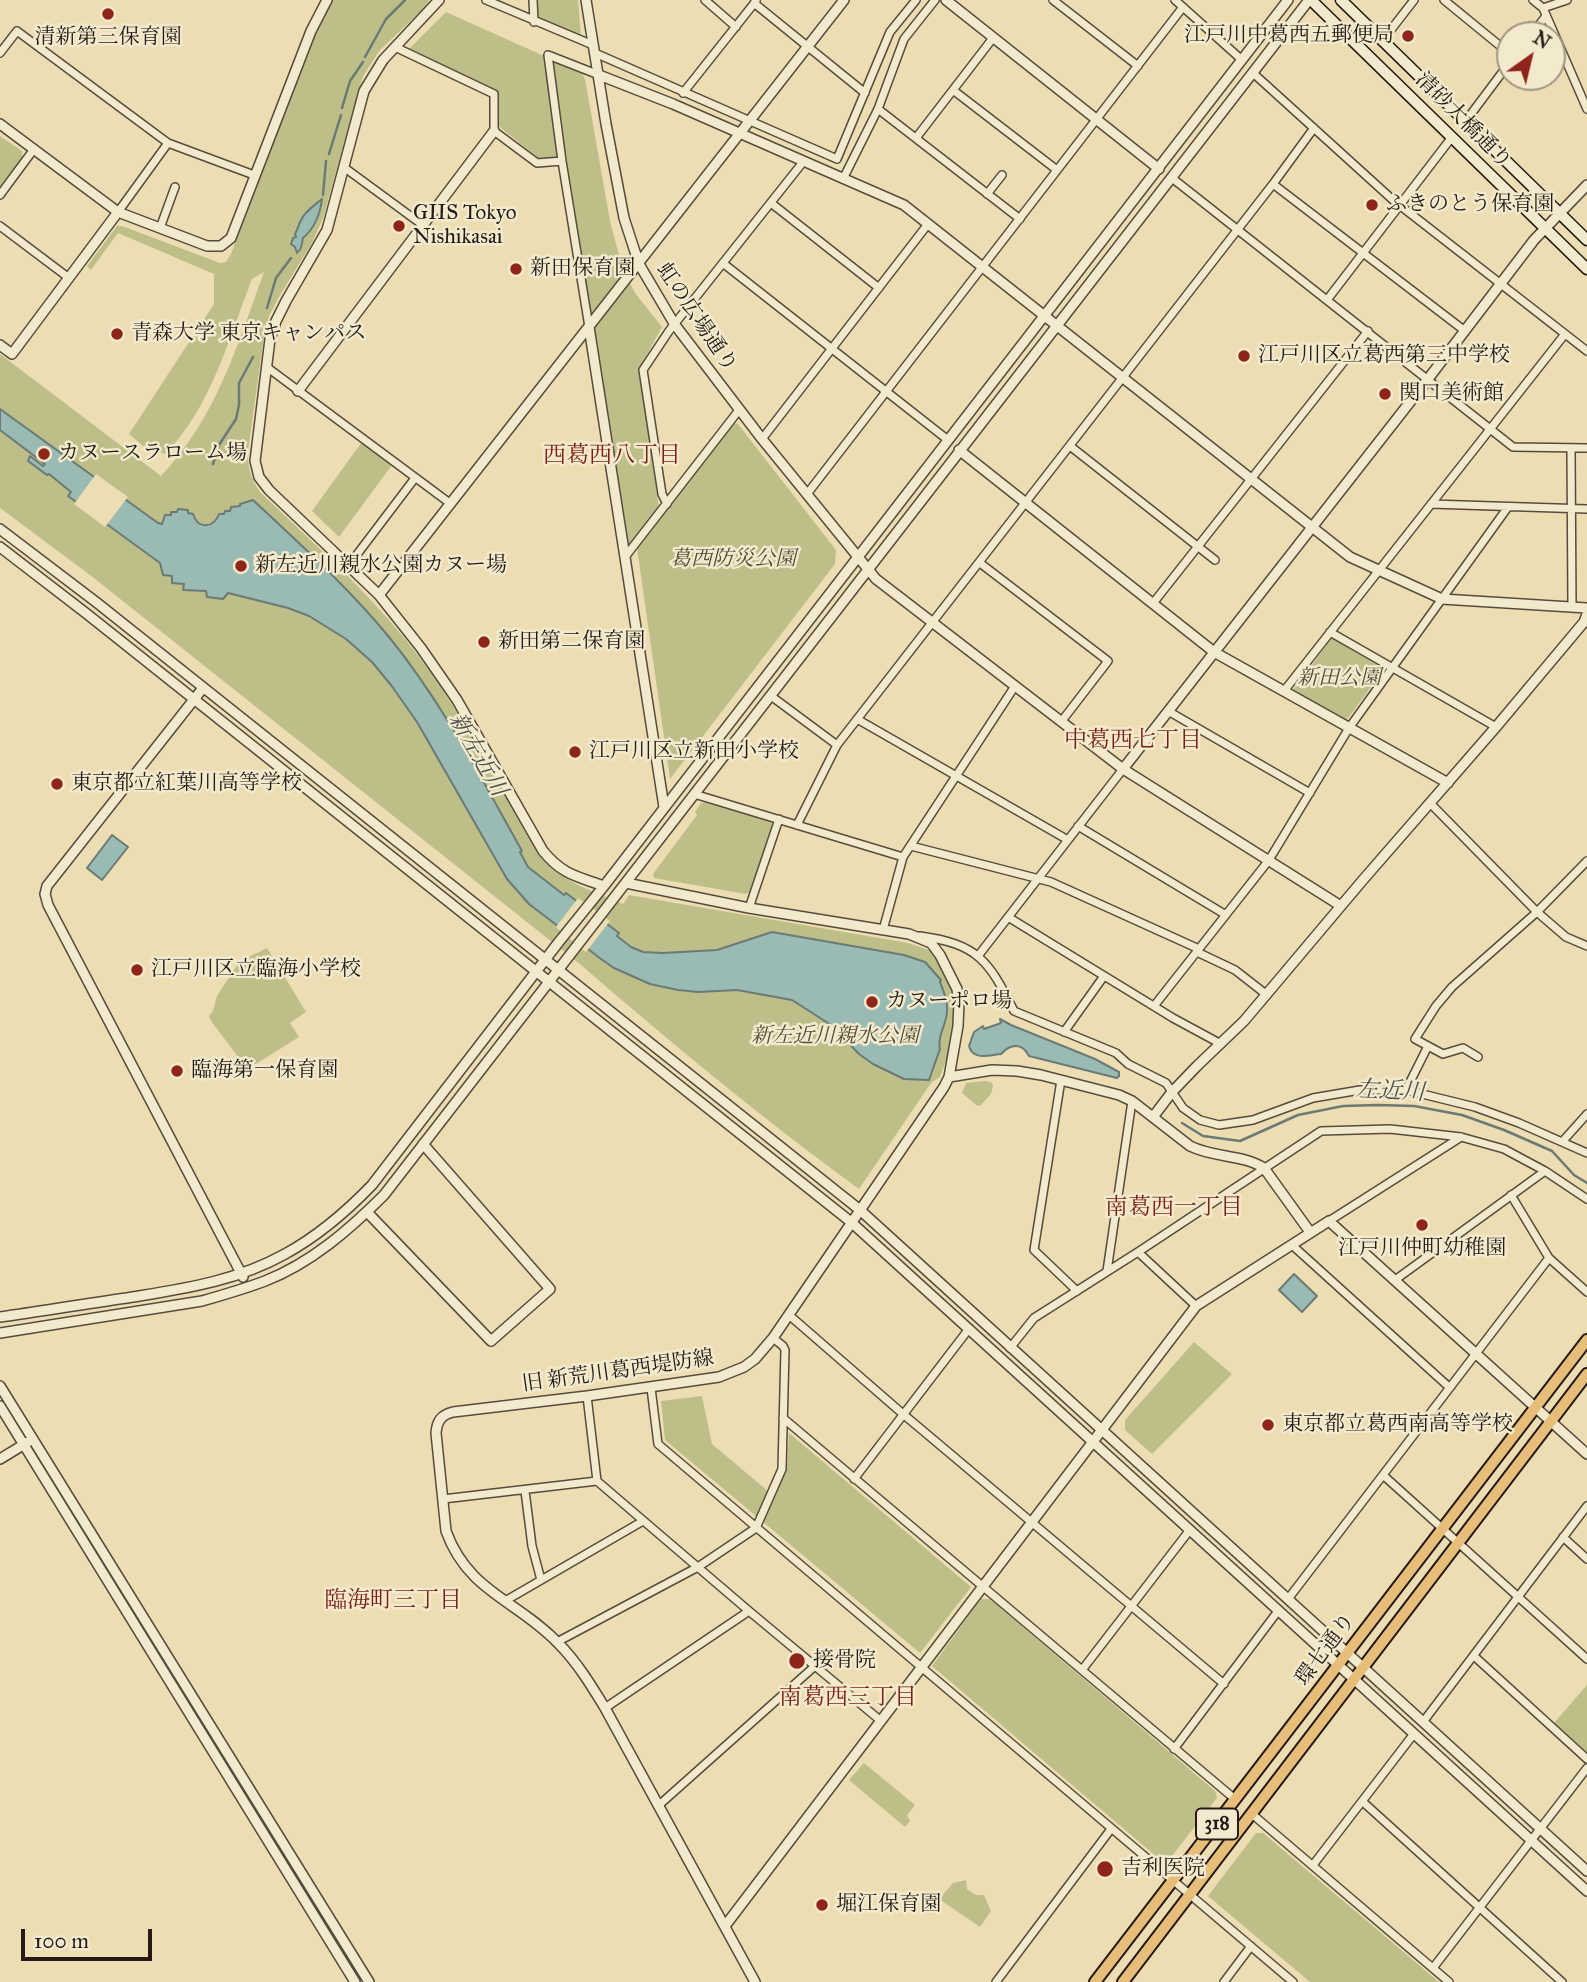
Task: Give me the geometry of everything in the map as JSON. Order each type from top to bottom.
[{"type":"main road","name":"清砂大橋通り","points":[[1310,0],[1587,269]]},
{"type":"main road","name":"清砂大橋通り","points":[[1341,0],[1587,240]]},
{"type":"main road","name":"環七通り","points":[[1095,1982],[1587,1340]]},
{"type":"main road","name":"環七通り","points":[[1123,1982],[1587,1374]]},
{"type":"street","points":[[0,124],[118,212],[207,246],[221,246],[231,238],[310,31],[327,0]]},
{"type":"street","points":[[439,0],[395,47],[364,91],[327,230],[276,321],[270,339],[255,461],[259,477],[269,490],[379,595],[421,648],[457,701],[543,850],[555,864],[572,876],[604,886]]},
{"type":"street","points":[[486,0],[683,93],[837,159],[890,33],[915,0]]},
{"type":"street","points":[[533,0],[534,22]]},
{"type":"street","name":"虹の広場通り","points":[[586,0],[624,218],[639,264],[675,325],[739,410],[876,579],[1123,769],[1341,906]]},
{"type":"street","points":[[705,0],[736,27]]},
{"type":"street","points":[[379,595],[844,0]]},
{"type":"street","points":[[843,179],[878,109],[904,39],[935,0]]},
{"type":"street","points":[[946,0],[1159,169]]},
{"type":"street","points":[[1053,0],[1138,66]]},
{"type":"street","points":[[1175,0],[1242,60]]},
{"type":"street","points":[[0,1317],[194,1287],[241,1274],[304,1243],[372,1185],[1288,0]]},
{"type":"street","points":[[0,1333],[202,1301],[247,1287],[313,1256],[368,1212],[608,907],[959,450],[1310,0]]},
{"type":"street","points":[[1383,40],[1414,0]]},
{"type":"street","points":[[1444,0],[1496,43]]},
{"type":"street","points":[[1533,0],[1544,12],[1587,109]]},
{"type":"street","points":[[1539,21],[1544,12],[1567,0]]},
{"type":"street","points":[[683,93],[755,2],[865,93]]},
{"type":"street","points":[[807,494],[1183,7]]},
{"type":"street","points":[[0,53],[17,31],[168,143],[254,175]]},
{"type":"street","points":[[916,138],[993,38]]},
{"type":"street","points":[[298,390],[494,131],[494,94],[395,47]]},
{"type":"street","points":[[664,807],[562,161],[548,55],[904,205],[1350,556],[1442,599],[1587,608]]},
{"type":"street","points":[[1253,73],[1399,204],[1587,351]]},
{"type":"street","points":[[1465,122],[1496,81]]},
{"type":"street","points":[[953,89],[1058,170]]},
{"type":"street","points":[[878,109],[1020,219]]},
{"type":"street","points":[[797,825],[836,746],[1314,128]]},
{"type":"street","points":[[494,131],[537,163],[562,161]]},
{"type":"street","points":[[1327,300],[1452,137]]},
{"type":"street","points":[[0,345],[12,354],[168,143]]},
{"type":"street","points":[[0,195],[34,149]]},
{"type":"street","points":[[667,504],[662,494],[643,370],[803,162]]},
{"type":"street","points":[[345,168],[424,226]]},
{"type":"street","points":[[988,194],[1002,174]]},
{"type":"street","points":[[1172,177],[1513,447],[1587,448]]},
{"type":"street","points":[[1273,184],[1465,331]]},
{"type":"street","points":[[978,956],[1534,240],[1587,185]]},
{"type":"street","points":[[160,228],[175,187]]},
{"type":"street","points":[[771,203],[879,288]]},
{"type":"street","points":[[762,439],[928,224]]},
{"type":"street","points":[[0,226],[69,278]]},
{"type":"street","points":[[724,264],[948,440]]},
{"type":"street","points":[[1154,602],[1368,331]]},
{"type":"street","points":[[1284,691],[1565,334]]},
{"type":"street","points":[[268,368],[451,504]]},
{"type":"street","points":[[625,558],[739,410]]},
{"type":"street","points":[[1070,446],[1215,560]]},
{"type":"street","points":[[1571,447],[1572,607]]},
{"type":"street","points":[[959,450],[1214,652],[1448,783]]},
{"type":"street","points":[[349,565],[415,478]]},
{"type":"street","points":[[1431,504],[1587,509]]},
{"type":"street","points":[[1154,1006],[1269,860],[1349,728],[1508,507]]},
{"type":"street","points":[[0,529],[96,602],[860,1210],[1587,1871]]},
{"type":"street","points":[[0,547],[851,1222],[1587,1891]]},
{"type":"street","points":[[980,563],[1108,661],[1061,722]]},
{"type":"street","points":[[1153,1117],[1172,1092],[1267,995],[1586,622]]},
{"type":"street","points":[[1331,632],[1496,727]]},
{"type":"street","points":[[883,930],[903,857],[1015,686]]},
{"type":"street","points":[[202,688],[47,886],[45,894],[48,905],[247,1287]]},
{"type":"street","points":[[771,696],[836,746]]},
{"type":"street","points":[[1168,711],[1310,793]]},
{"type":"street","points":[[858,719],[1068,840]]},
{"type":"street","points":[[694,794],[903,857]]},
{"type":"street","points":[[1430,803],[1537,912],[1566,937],[1587,946]]},
{"type":"street","points":[[749,908],[779,819]]},
{"type":"street","points":[[1078,826],[1226,915]]},
{"type":"street","points":[[911,846],[1051,882],[1198,950],[1235,970],[1267,995]]},
{"type":"street","points":[[1478,1057],[1463,1048],[1443,1054],[1415,1039],[1452,987],[1537,912],[1587,862]]},
{"type":"street","name":"旧 新荒川葛西堤防線","points":[[626,883],[749,908],[909,934],[931,943],[957,989],[959,1014],[948,1077],[937,1098],[773,1338],[755,1359],[719,1377],[445,1414],[436,1425],[446,1531],[459,1559],[482,1584],[558,1642],[581,1670],[605,1708],[755,1982]]},
{"type":"street","points":[[1007,918],[1221,1044]]},
{"type":"street","points":[[909,934],[961,945],[978,956],[990,969],[1014,1011],[1115,1053],[1128,1064],[1166,1083],[1183,1108],[1200,1120],[1219,1125],[1253,1120],[1313,1098],[1360,1090],[1406,1090],[1475,1107],[1587,1153]]},
{"type":"street","points":[[1064,1032],[1104,976]]},
{"type":"street","points":[[1406,1090],[1428,1046]]},
{"type":"street","points":[[948,1077],[992,1070],[1017,1071],[1119,1095],[1132,1101],[1190,1146],[1200,1151],[1255,1162],[1264,1168],[1310,1233]]},
{"type":"street","points":[[1060,1080],[1034,1250],[1077,1291]]},
{"type":"street","points":[[1107,1271],[1132,1101]]},
{"type":"street","points":[[1562,1142],[1587,1114]]},
{"type":"street","points":[[1010,1348],[1034,1318],[1321,1131],[1390,1129],[1461,1137],[1504,1149],[1545,1171],[1587,1199]]},
{"type":"street","points":[[724,1926],[1196,1306],[1461,1137]]},
{"type":"street","points":[[368,1212],[491,1341],[550,1289],[423,1144]]},
{"type":"street","points":[[1395,1280],[1545,1171]]},
{"type":"street","points":[[1511,1195],[1549,1258],[1587,1292]]},
{"type":"street","points":[[1329,1222],[1587,1454]]},
{"type":"street","points":[[1293,1245],[1449,1387]]},
{"type":"street","points":[[1138,1252],[1196,1306]]},
{"type":"street","points":[[1288,1599],[1549,1258]]},
{"type":"street","points":[[789,1315],[1224,1684]]},
{"type":"street","points":[[854,1479],[968,1329]]},
{"type":"street","points":[[558,1642],[698,1567],[756,1528],[782,1469],[785,1350],[773,1338]]},
{"type":"street","points":[[0,1386],[28,1442],[178,1684],[369,1982]]},
{"type":"street","points":[[651,1388],[658,1444],[1293,1982]]},
{"type":"street","points":[[587,1396],[597,1481],[881,1721]]},
{"type":"street","points":[[0,1406],[28,1442]]},
{"type":"street","points":[[783,1418],[1236,1800]]},
{"type":"street","points":[[0,1459],[28,1442]]},
{"type":"street","points":[[1383,1475],[1587,1659]]},
{"type":"street","points":[[443,1499],[597,1481]]},
{"type":"street","points":[[525,1491],[532,1546],[541,1580]]},
{"type":"street","points":[[1423,1722],[1587,1506]]},
{"type":"street","points":[[505,1601],[643,1521]]},
{"type":"street","points":[[1082,1670],[1189,1531]]},
{"type":"street","points":[[1563,1537],[1587,1559]]},
{"type":"street","points":[[605,1708],[749,1611]]},
{"type":"street","points":[[1174,1749],[1278,1611]]},
{"type":"street","points":[[1474,1656],[1587,1759]]},
{"type":"street","points":[[658,1806],[815,1666]]},
{"type":"street","points":[[178,1684],[353,1979],[361,1969]]},
{"type":"street","points":[[1313,1865],[1413,1735]]},
{"type":"street","points":[[1433,1968],[1587,1768]]},
{"type":"street","points":[[1363,1802],[1562,1982]]},
{"type":"street","points":[[1252,1814],[1449,1982]]},
{"type":"street","points":[[996,1982],[1111,1829]]},
{"type":"street","points":[[1224,1982],[1251,1946]]},
{"type":"green space","name":"新左近川親水公園","points":[[332,0],[429,0],[380,50],[363,76],[323,218],[312,243],[269,316],[248,451],[252,478],[260,492],[361,590],[399,631],[465,726],[538,854],[557,872],[623,904],[629,895],[908,943],[929,950],[937,958],[954,990],[957,1003],[951,1046],[940,1077],[931,1083],[859,1189],[753,1108],[581,965],[90,575],[0,508],[0,354],[161,476],[197,430],[223,380],[264,272],[252,279],[207,394],[181,436],[165,454],[143,446],[129,434],[214,304],[214,274],[118,233],[91,270],[87,266],[117,226],[220,263],[226,262],[311,41]]},
{"type":"green space","points":[[533,0],[578,0],[581,37],[534,22]]},
{"type":"green space","points":[[446,12],[582,73],[585,79],[610,221],[623,270],[635,293],[662,327],[639,369],[659,508],[631,545],[628,543],[562,157],[540,159],[497,125],[496,91],[412,52],[410,48]]},
{"type":"green space","points":[[0,136],[22,151],[22,158],[0,188]]},
{"type":"green space","name":"葛西防災公園","points":[[733,423],[738,424],[836,550],[835,564],[670,779],[637,548]]},
{"type":"green space","points":[[362,442],[392,465],[339,537],[312,511]]},
{"type":"green space","name":"新田公園","points":[[1332,638],[1384,669],[1346,721],[1293,690]]},
{"type":"green space","points":[[707,802],[771,822],[773,826],[750,892],[746,894],[654,878],[653,874],[697,815],[695,812],[701,803]]},
{"type":"green space","points":[[267,948],[306,1012],[290,1023],[299,1037],[251,1067],[245,1066],[209,1016],[217,996],[240,961]]},
{"type":"green space","points":[[985,1081],[993,1085],[991,1094],[980,1106],[962,1093],[966,1083]]},
{"type":"green space","points":[[1194,1342],[1232,1374],[1152,1454],[1125,1430],[1125,1420]]},
{"type":"green space","points":[[702,1396],[712,1444],[775,1497],[787,1469],[789,1433],[971,1587],[920,1653],[665,1440],[661,1401]]},
{"type":"green space","points":[[981,1599],[990,1599],[1215,1791],[1217,1798],[1168,1861],[1164,1863],[932,1666]]},
{"type":"green space","points":[[1587,1685],[1587,1752],[1554,1723]]},
{"type":"green space","points":[[864,1763],[915,1805],[907,1815],[910,1821],[905,1827],[849,1780]]},
{"type":"green space","points":[[1256,1833],[1263,1833],[1439,1982],[1310,1982],[1208,1896]]},
{"type":"green space","points":[[966,1880],[967,1889],[976,1895],[984,1895],[991,1911],[980,1927],[939,1899],[953,1883]]},
{"type":"water","points":[[322,199],[316,221],[303,238],[297,253],[291,244],[300,222]]},
{"type":"water","name":"新左近川","points":[[0,409],[158,523],[162,524],[165,515],[171,515],[171,512],[177,512],[178,509],[188,510],[198,523],[206,525],[214,522],[219,514],[230,511],[231,507],[253,500],[357,601],[408,662],[460,741],[522,851],[520,852],[528,867],[619,933],[617,936],[631,947],[643,952],[663,953],[717,950],[772,932],[904,955],[925,962],[941,980],[947,1006],[940,1049],[929,1080],[904,1079],[873,1064],[859,1054],[831,1025],[792,1000],[737,990],[698,992],[650,984],[614,968],[601,959],[529,904],[507,879],[417,722],[372,662],[346,639],[309,616],[228,593],[223,599],[207,597],[206,591],[183,590],[184,584],[172,583],[172,576],[163,575],[160,563],[68,496],[71,492],[28,461],[30,456],[43,466],[45,464],[0,430]]},
{"type":"water","points":[[112,835],[128,847],[102,880],[87,868]]},
{"type":"water","points":[[1000,1019],[1095,1059],[1119,1072],[1119,1076],[1117,1078],[1029,1056],[1023,1048],[1016,1046],[1001,1054],[974,1054],[969,1046],[974,1032],[983,1026],[984,1029],[1001,1023]]},
{"type":"water","points":[[1294,1274],[1317,1296],[1302,1312],[1279,1290]]},
{"type":"pier","points":[[96,474],[128,497],[105,527],[74,504]]},
{"type":"pier","points":[[578,898],[610,921],[586,952],[556,927]]},
{"type":"waterway","points":[[365,57],[386,19],[405,0]]},
{"type":"waterway","points":[[342,108],[350,81],[363,62]]},
{"type":"waterway","points":[[329,154],[341,115]]},
{"type":"waterway","points":[[323,195],[326,161]]},
{"type":"waterway","points":[[267,308],[276,278],[291,258]]},
{"type":"waterway","points":[[213,464],[219,445],[236,419],[239,383],[253,357]]},
{"type":"waterway","name":"左近川","points":[[1182,1123],[1203,1136],[1240,1141],[1298,1115],[1343,1106],[1414,1106],[1462,1115],[1552,1151],[1574,1175],[1587,1183]]},
{"type":"place","name":"清新第三保育園","points":[[108,14]]},
{"type":"place","name":"江戸川中葛西五郵便局","points":[[1408,36]]},
{"type":"place","name":"ふきのとう保育園","points":[[1372,205]]},
{"type":"place","name":"GIIS Tokyo Nishikasai","points":[[399,226]]},
{"type":"place","name":"新田保育園","points":[[516,269]]},
{"type":"place","name":"青森大学 東京キャンパス","points":[[117,334]]},
{"type":"place","name":"江戸川区立葛西第三中学校","points":[[1244,356]]},
{"type":"place","name":"関口美術館","points":[[1385,394]]},
{"type":"place","name":"カヌースラローム場","points":[[44,454]]},
{"type":"place","name":"新左近川親水公園カヌー場","points":[[241,566]]},
{"type":"place","name":"新田第二保育園","points":[[484,642]]},
{"type":"place","name":"江戸川区立新田小学校","points":[[575,752]]},
{"type":"place","name":"東京都立紅葉川高等学校","points":[[57,784]]},
{"type":"place","name":"江戸川区立臨海小学校","points":[[137,970]]},
{"type":"place","name":"カヌーポロ場","points":[[872,1002]]},
{"type":"place","name":"臨海第一保育園","points":[[177,1071]]},
{"type":"place","name":"江戸川仲町幼稚園","points":[[1422,1225]]},
{"type":"place","name":"東京都立葛西南高等学校","points":[[1268,1425]]},
{"type":"place","name":"接骨院","points":[[797,1661]]},
{"type":"place","name":"吉利医院","points":[[1105,1869]]},
{"type":"place","name":"堀江保育園","points":[[822,1905]]},
{"type":"district","name":"西葛西八丁目","points":[[612,456]]},
{"type":"district","name":"中葛西七丁目","points":[[1133,741]]},
{"type":"district","name":"南葛西一丁目","points":[[1174,1208]]},
{"type":"district","name":"臨海町三丁目","points":[[393,1601]]},
{"type":"district","name":"南葛西三丁目","points":[[848,1698]]}]
